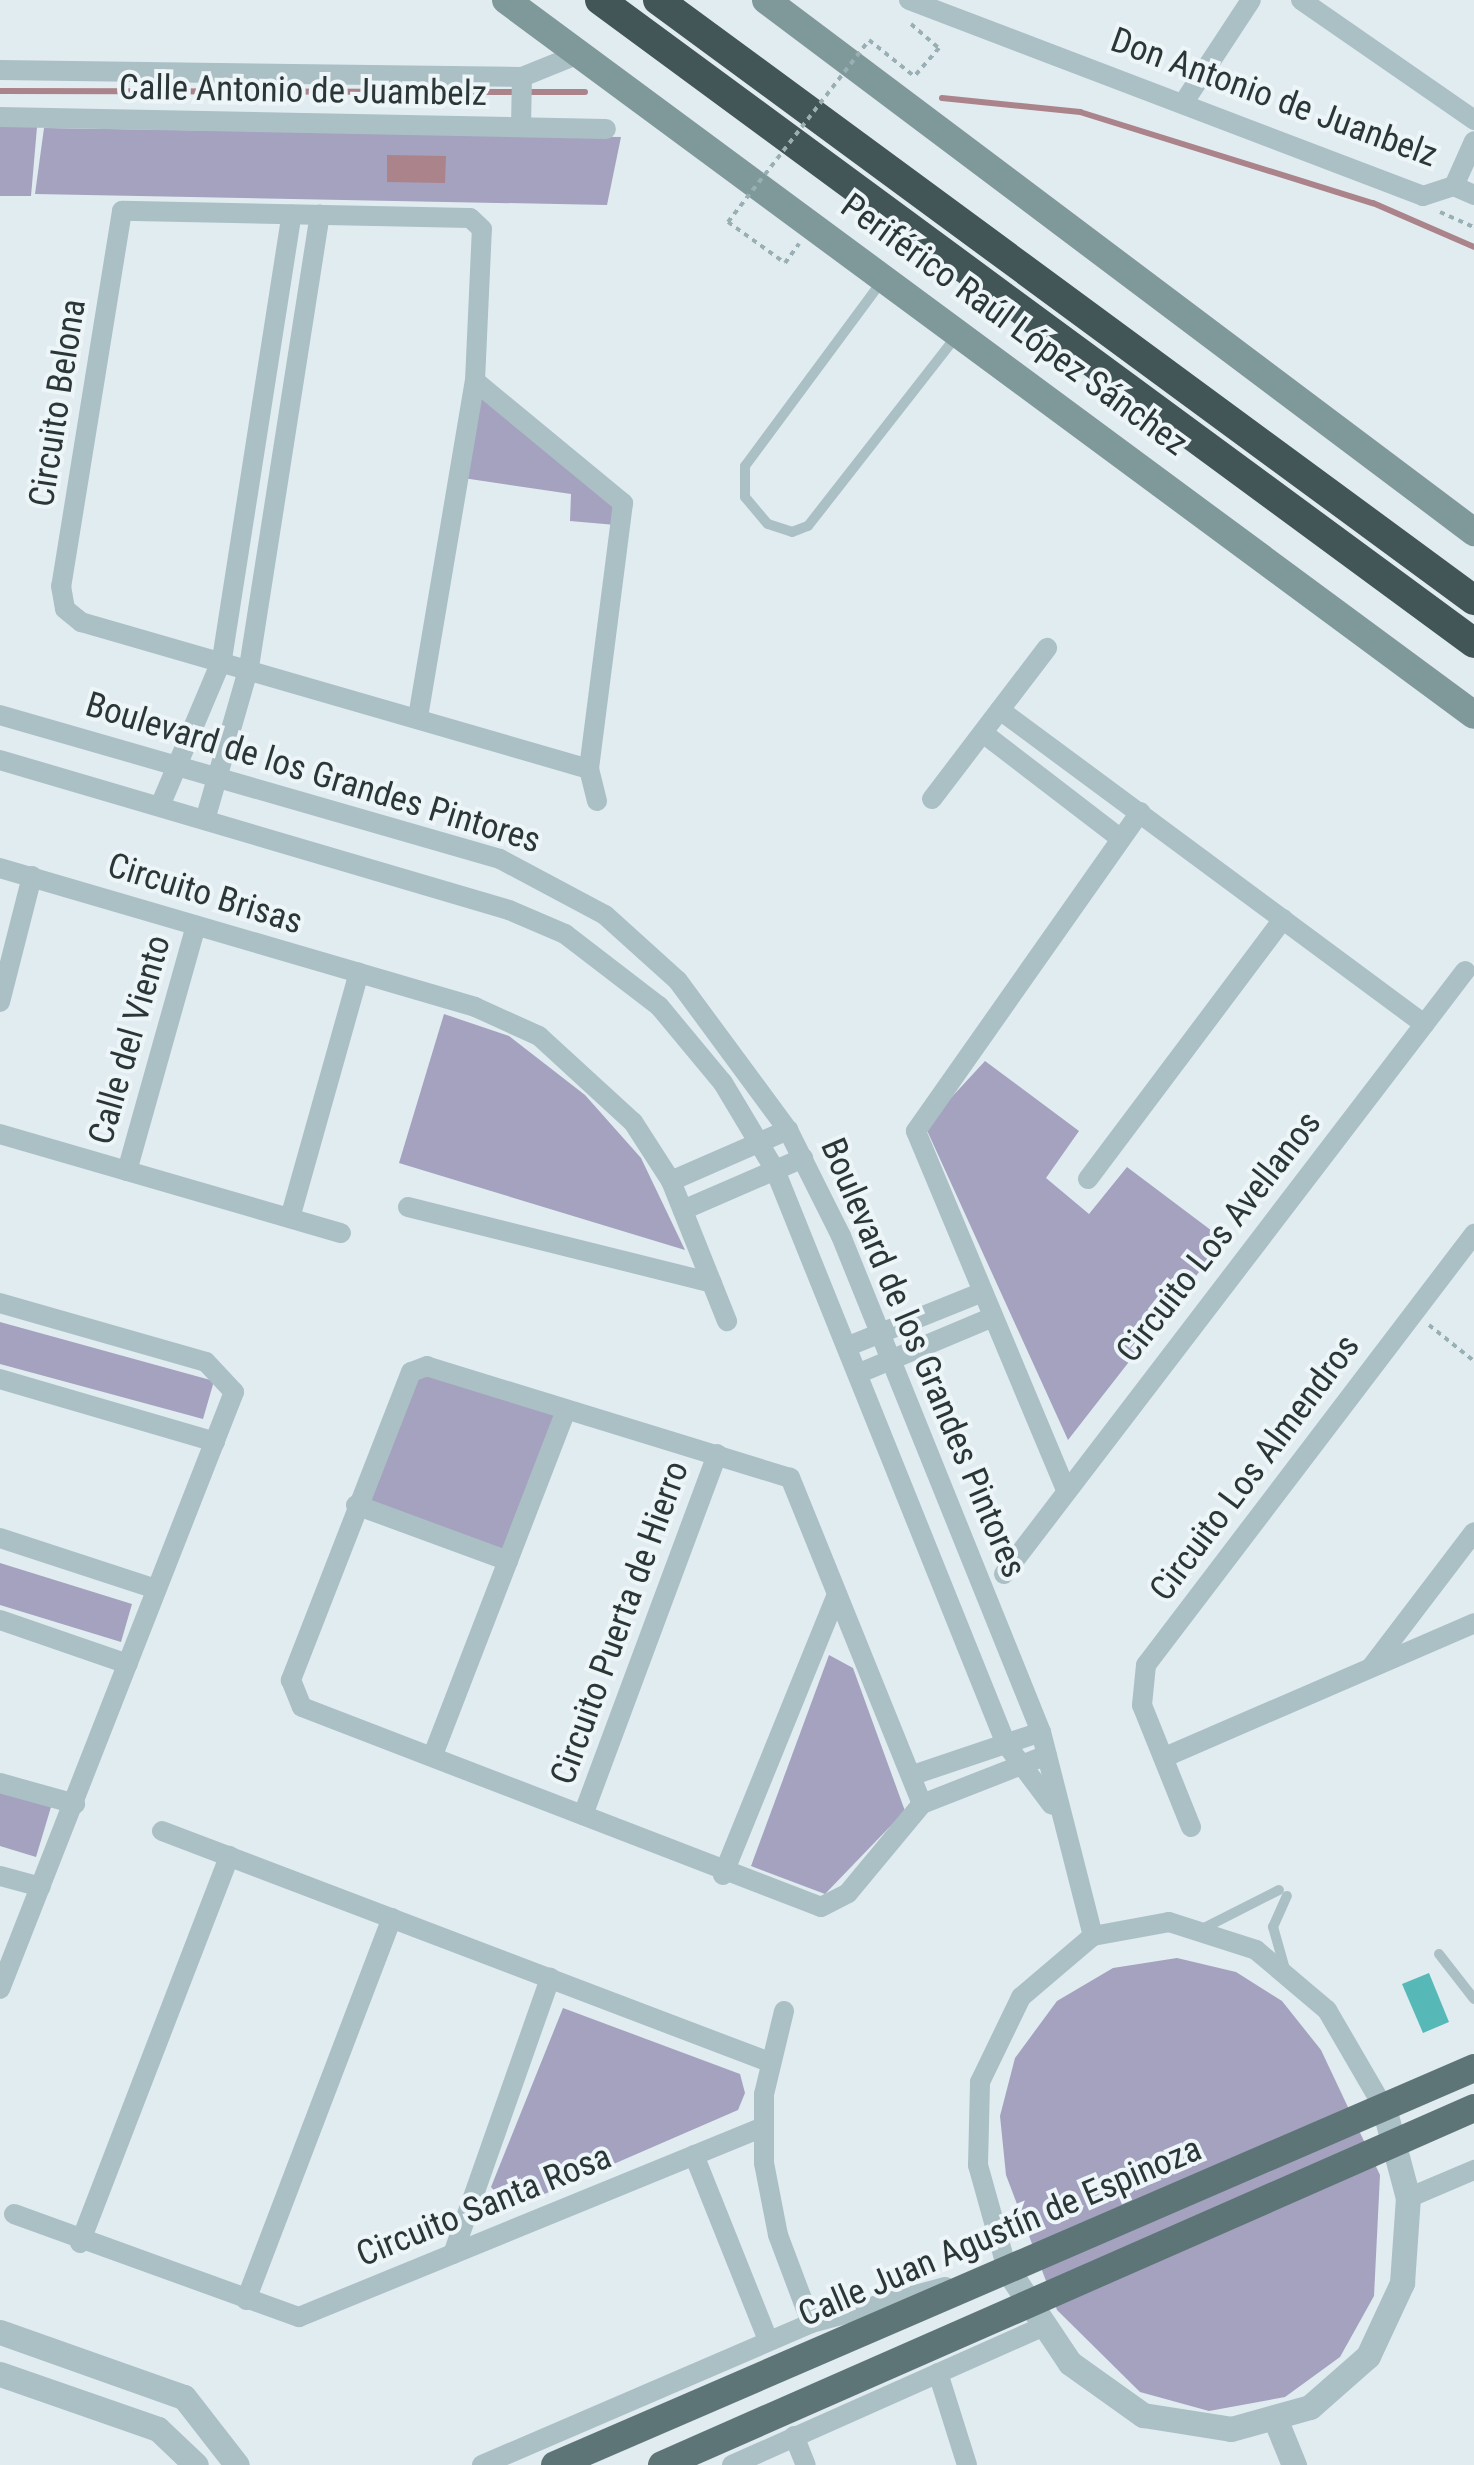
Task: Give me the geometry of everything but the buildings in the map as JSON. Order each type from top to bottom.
[{"type":"highway","name":"Periférico Raúl López Sánchez","points":[[600,0],[1474,642]]},
{"type":"highway","name":"Periférico Raúl López Sánchez","points":[[658,0],[1474,600]]},
{"type":"main road","name":"Periférico Raúl López Sánchez","points":[[506,0],[961,330],[1474,714]]},
{"type":"main road","points":[[766,0],[1474,532]]},
{"type":"main road","name":"Calle Juan Agustín de Espinoza","points":[[555,2465],[1474,2068]]},
{"type":"main road","points":[[662,2465],[1031,2317],[1474,2108]]},
{"type":"street","name":"Don Antonio de Juanbelz","points":[[910,0],[1186,99],[1423,196],[1464,191],[1474,141]]},
{"type":"street","points":[[1186,99],[1251,0]]},
{"type":"street","points":[[1301,0],[1474,120]]},
{"type":"street","name":"Calle Antonio de Juambelz","points":[[0,70],[522,82],[581,53]]},
{"type":"street","points":[[521,122],[522,82]]},
{"type":"street","name":"Calle Antonio de Juambelz","points":[[0,117],[521,122],[606,129]]},
{"type":"street","name":"Circuito Belona","points":[[418,716],[475,381],[482,229],[470,218],[122,211],[64,566],[66,609],[81,622],[249,667],[590,769]]},
{"type":"street","points":[[160,806],[222,660],[292,214]]},
{"type":"street","points":[[205,820],[249,667],[320,215]]},
{"type":"street","points":[[475,381],[623,503],[590,769],[598,801]]},
{"type":"street","points":[[932,800],[1047,648]]},
{"type":"street","points":[[1000,710],[1424,1024]]},
{"type":"street","name":"Boulevard de los Grandes Pintores","points":[[0,715],[500,859],[606,915],[678,981],[788,1130],[804,1158],[891,1360],[1041,1732],[1054,1807],[1093,1936]]},
{"type":"street","points":[[983,733],[1120,838]]},
{"type":"street","name":"Boulevard de los Grandes Pintores","points":[[0,760],[160,806],[565,934],[659,1006],[760,1142],[775,1170],[852,1345],[1006,1744],[1054,1807]]},
{"type":"street","points":[[1066,1490],[983,1292],[918,1120],[1140,812]]},
{"type":"street","name":"Circuito Brisas","points":[[0,868],[475,1007],[539,1036],[592,1076],[671,1181],[728,1321]]},
{"type":"street","points":[[0,1002],[32,876]]},
{"type":"street","points":[[1088,1179],[1283,919]]},
{"type":"street","name":"Calle del Viento","points":[[127,1171],[196,926]]},
{"type":"street","name":"Circuito Los Avellanos","points":[[1004,1574],[1465,970]]},
{"type":"street","points":[[290,1218],[359,973]]},
{"type":"street","points":[[671,1181],[788,1130]]},
{"type":"street","points":[[0,1134],[341,1233]]},
{"type":"street","points":[[683,1210],[804,1158]]},
{"type":"street","points":[[408,1208],[712,1283]]},
{"type":"street","name":"Circuito Los Almendros","points":[[1191,1827],[1142,1705],[1146,1665],[1474,1234]]},
{"type":"street","points":[[852,1345],[983,1292]]},
{"type":"street","points":[[0,1302],[225,1373],[234,1392],[0,1990]]},
{"type":"street","points":[[862,1372],[993,1317]]},
{"type":"street","name":"Circuito Puerta de Hierro","points":[[922,1804],[790,1478],[417,1366],[356,1506],[290,1696],[723,1875],[830,1906],[922,1804],[1047,1756]]},
{"type":"street","points":[[0,1380],[214,1442]]},
{"type":"street","points":[[433,1756],[566,1411]]},
{"type":"street","name":"Circuito Puerta de Hierro","points":[[583,1815],[718,1454]]},
{"type":"street","points":[[356,1506],[508,1562]]},
{"type":"street","points":[[1370,1668],[1474,1532]]},
{"type":"street","points":[[0,1538],[156,1589]]},
{"type":"street","points":[[723,1875],[837,1594]]},
{"type":"street","points":[[0,1620],[128,1664]]},
{"type":"street","points":[[1165,1757],[1474,1623]]},
{"type":"street","points":[[913,1776],[1041,1732]]},
{"type":"street","points":[[0,1783],[75,1804]]},
{"type":"street","points":[[162,1831],[769,2062]]},
{"type":"street","points":[[80,2243],[229,1856]]},
{"type":"street","points":[[0,1876],[41,1887]]},
{"type":"street","points":[[14,2214],[80,2243],[246,2300],[392,1918]]},
{"type":"street","points":[[1170,1922],[1204,1928],[1285,1970],[1326,2010],[1384,2108],[1408,2198],[1402,2283],[1368,2356],[1340,2386],[1276,2421],[1232,2430],[1142,2416],[1103,2394],[996,2274],[978,2165],[980,2082],[1021,1997],[1093,1936],[1170,1922]]},
{"type":"street","points":[[453,2254],[550,1978]]},
{"type":"street","points":[[784,2011],[769,2062],[762,2126],[778,2235],[811,2323]]},
{"type":"street","name":"Circuito Santa Rosa","points":[[246,2300],[300,2317],[762,2126]]},
{"type":"street","points":[[694,2156],[768,2340]]},
{"type":"street","points":[[1408,2198],[1474,2170]]},
{"type":"street","points":[[482,2465],[811,2323],[996,2274]]},
{"type":"street","points":[[732,2465],[938,2373],[1031,2317]]},
{"type":"street","points":[[0,2332],[184,2397],[237,2465]]},
{"type":"street","points":[[938,2373],[967,2465]]},
{"type":"street","points":[[0,2374],[158,2429],[196,2465]]},
{"type":"street","points":[[1276,2421],[1294,2465]]},
{"type":"street","points":[[794,2436],[806,2465]]},
{"type":"lane","points":[[886,276],[745,466],[745,498],[768,524],[792,532],[815,518],[961,330]]},
{"type":"lane","points":[[1204,1928],[1283,1893],[1273,1927],[1285,1970]]},
{"type":"lane","points":[[1439,1954],[1474,1998]]},
{"type":"path","points":[[910,0],[898,14],[940,48],[914,77]]},
{"type":"path","points":[[814,224],[784,263],[728,222],[868,40]]},
{"type":"path","points":[[1414,1313],[1474,1361]]},
{"type":"shaded area","points":[[0,126],[37,127],[31,196],[0,196]]},
{"type":"shaded area","points":[[44,128],[621,137],[607,205],[35,194]]},
{"type":"shaded area","points":[[387,155],[446,156],[445,183],[387,182]]},
{"type":"shaded area","points":[[478,388],[619,505],[616,525],[570,521],[571,494],[463,478]]},
{"type":"shaded area","points":[[444,1014],[509,1036],[585,1095],[641,1158],[685,1250],[399,1163]]},
{"type":"shaded area","points":[[985,1061],[1079,1131],[1046,1178],[1089,1214],[1127,1167],[1224,1240],[1068,1440],[925,1126]]},
{"type":"shaded area","points":[[0,1322],[214,1381],[203,1419],[0,1364]]},
{"type":"shaded area","points":[[419,1369],[559,1415],[505,1553],[361,1503]]},
{"type":"shaded area","points":[[0,1563],[132,1604],[121,1642],[0,1605]]},
{"type":"shaded area","points":[[829,1655],[853,1668],[905,1811],[825,1894],[751,1866]]},
{"type":"shaded area","points":[[0,1792],[51,1807],[36,1857],[0,1846]]},
{"type":"shaded area","points":[[1177,1958],[1236,1972],[1282,2001],[1321,2050],[1380,2175],[1374,2296],[1340,2357],[1285,2397],[1209,2411],[1140,2392],[1057,2310],[1006,2175],[1000,2116],[1015,2058],[1057,2001],[1113,1968]]},
{"type":"shaded area","points":[[563,2008],[740,2074],[745,2093],[738,2110],[510,2209],[491,2187]]},
{"type":"waterway","points":[[0,91],[585,92]]},
{"type":"waterway","points":[[942,98],[1080,112],[1373,203],[1474,247]]}]
